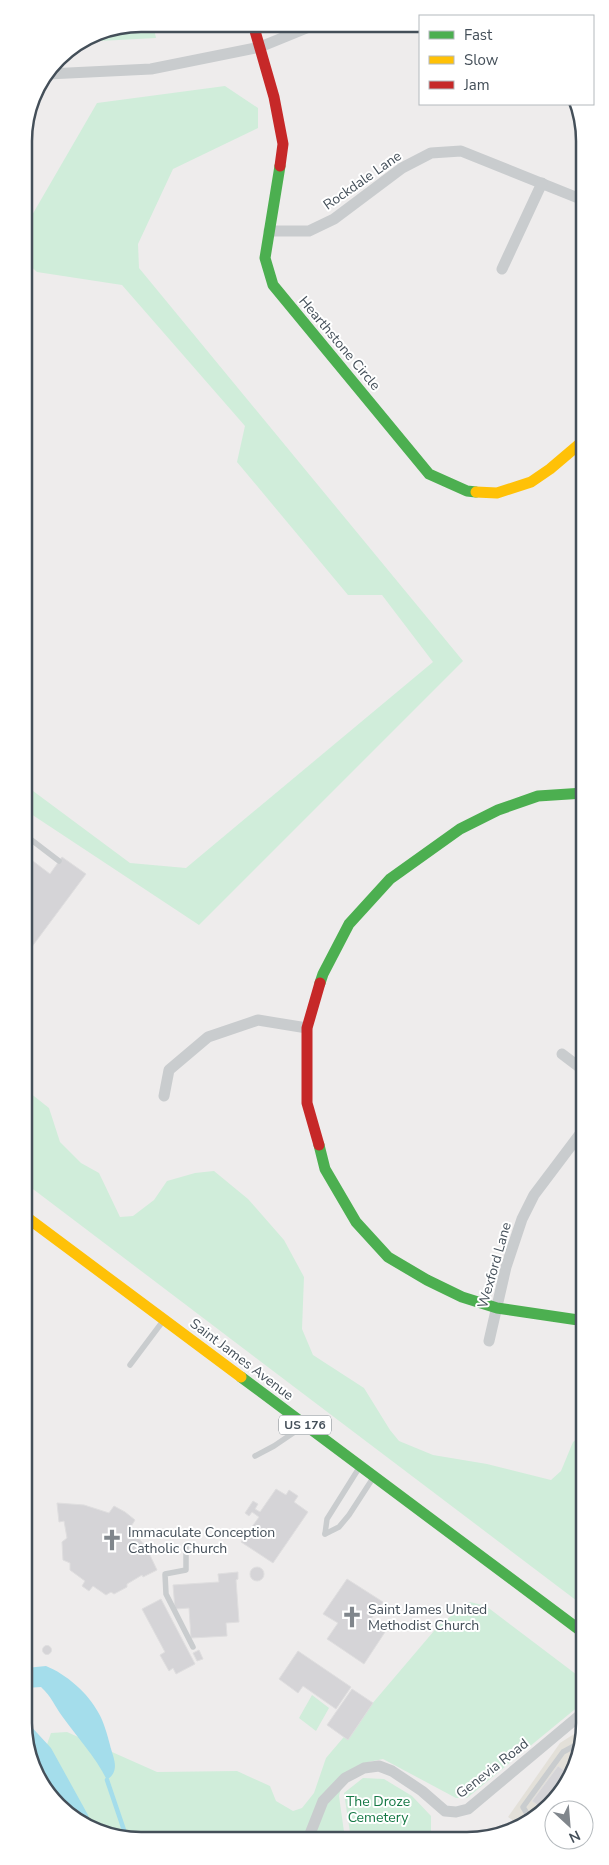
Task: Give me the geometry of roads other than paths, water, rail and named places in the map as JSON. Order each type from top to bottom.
[{"type":"street","name":"Hearthstone Circle","points":[[255,32],[274,97],[283,144],[265,258],[273,285],[429,474],[467,491],[497,493],[531,482],[576,447]]},
{"type":"street","points":[[56,74],[151,69],[260,47],[297,32]]},
{"type":"street","name":"Rockdale Lane","points":[[269,231],[309,231],[334,219],[402,168],[431,153],[461,151],[576,197]]},
{"type":"street","points":[[502,269],[542,183]]},
{"type":"street","points":[[576,792],[538,796],[498,810],[460,829],[390,879],[350,924],[323,974],[307,1028],[307,1103],[325,1169],[356,1222],[388,1257],[426,1280],[462,1297],[496,1308],[576,1320]]},
{"type":"street","points":[[164,1096],[169,1070],[208,1037],[258,1020],[307,1028]]},
{"type":"street","points":[[562,1054],[576,1065]]},
{"type":"street","name":"Wexford Lane","points":[[489,1341],[506,1267],[522,1219],[534,1195],[576,1137]]},
{"type":"street","name":"Saint James Avenue","points":[[32,1221],[576,1627]]},
{"type":"street","name":"Genevia Road","points":[[311,1832],[323,1801],[345,1778],[364,1768],[379,1766],[392,1771],[422,1791],[445,1811],[456,1812],[468,1809],[576,1719]]},
{"type":"lane","points":[[33,841],[59,861]]},
{"type":"lane","points":[[130,1365],[164,1320]]},
{"type":"lane","points":[[255,1456],[274,1446],[305,1425]]},
{"type":"lane","points":[[360,1466],[336,1501],[327,1519],[325,1534],[338,1527],[344,1521],[374,1477]]},
{"type":"lane","points":[[186,1547],[186,1570],[165,1574],[166,1594],[193,1647]]},
{"type":"lane","points":[[527,1814],[523,1807],[563,1752],[574,1748]]},
{"type":"water","points":[[46,1666],[54,1669],[76,1685],[94,1705],[104,1724],[115,1764],[114,1772],[107,1780],[45,1691],[41,1687],[32,1688],[32,1667]]},
{"type":"water","points":[[32,1728],[51,1748],[90,1819],[64,1801],[51,1784],[41,1765],[33,1738]]},
{"type":"waterway","points":[[107,1780],[124,1831]]},
{"type":"place","name":"Immaculate Conception Catholic Church","points":[[112,1540]]},
{"type":"place","name":"Saint James United Methodist Church","points":[[352,1617]]},
{"type":"park label","name":"The Droze Cemetery","points":[[378,1809]]}]
